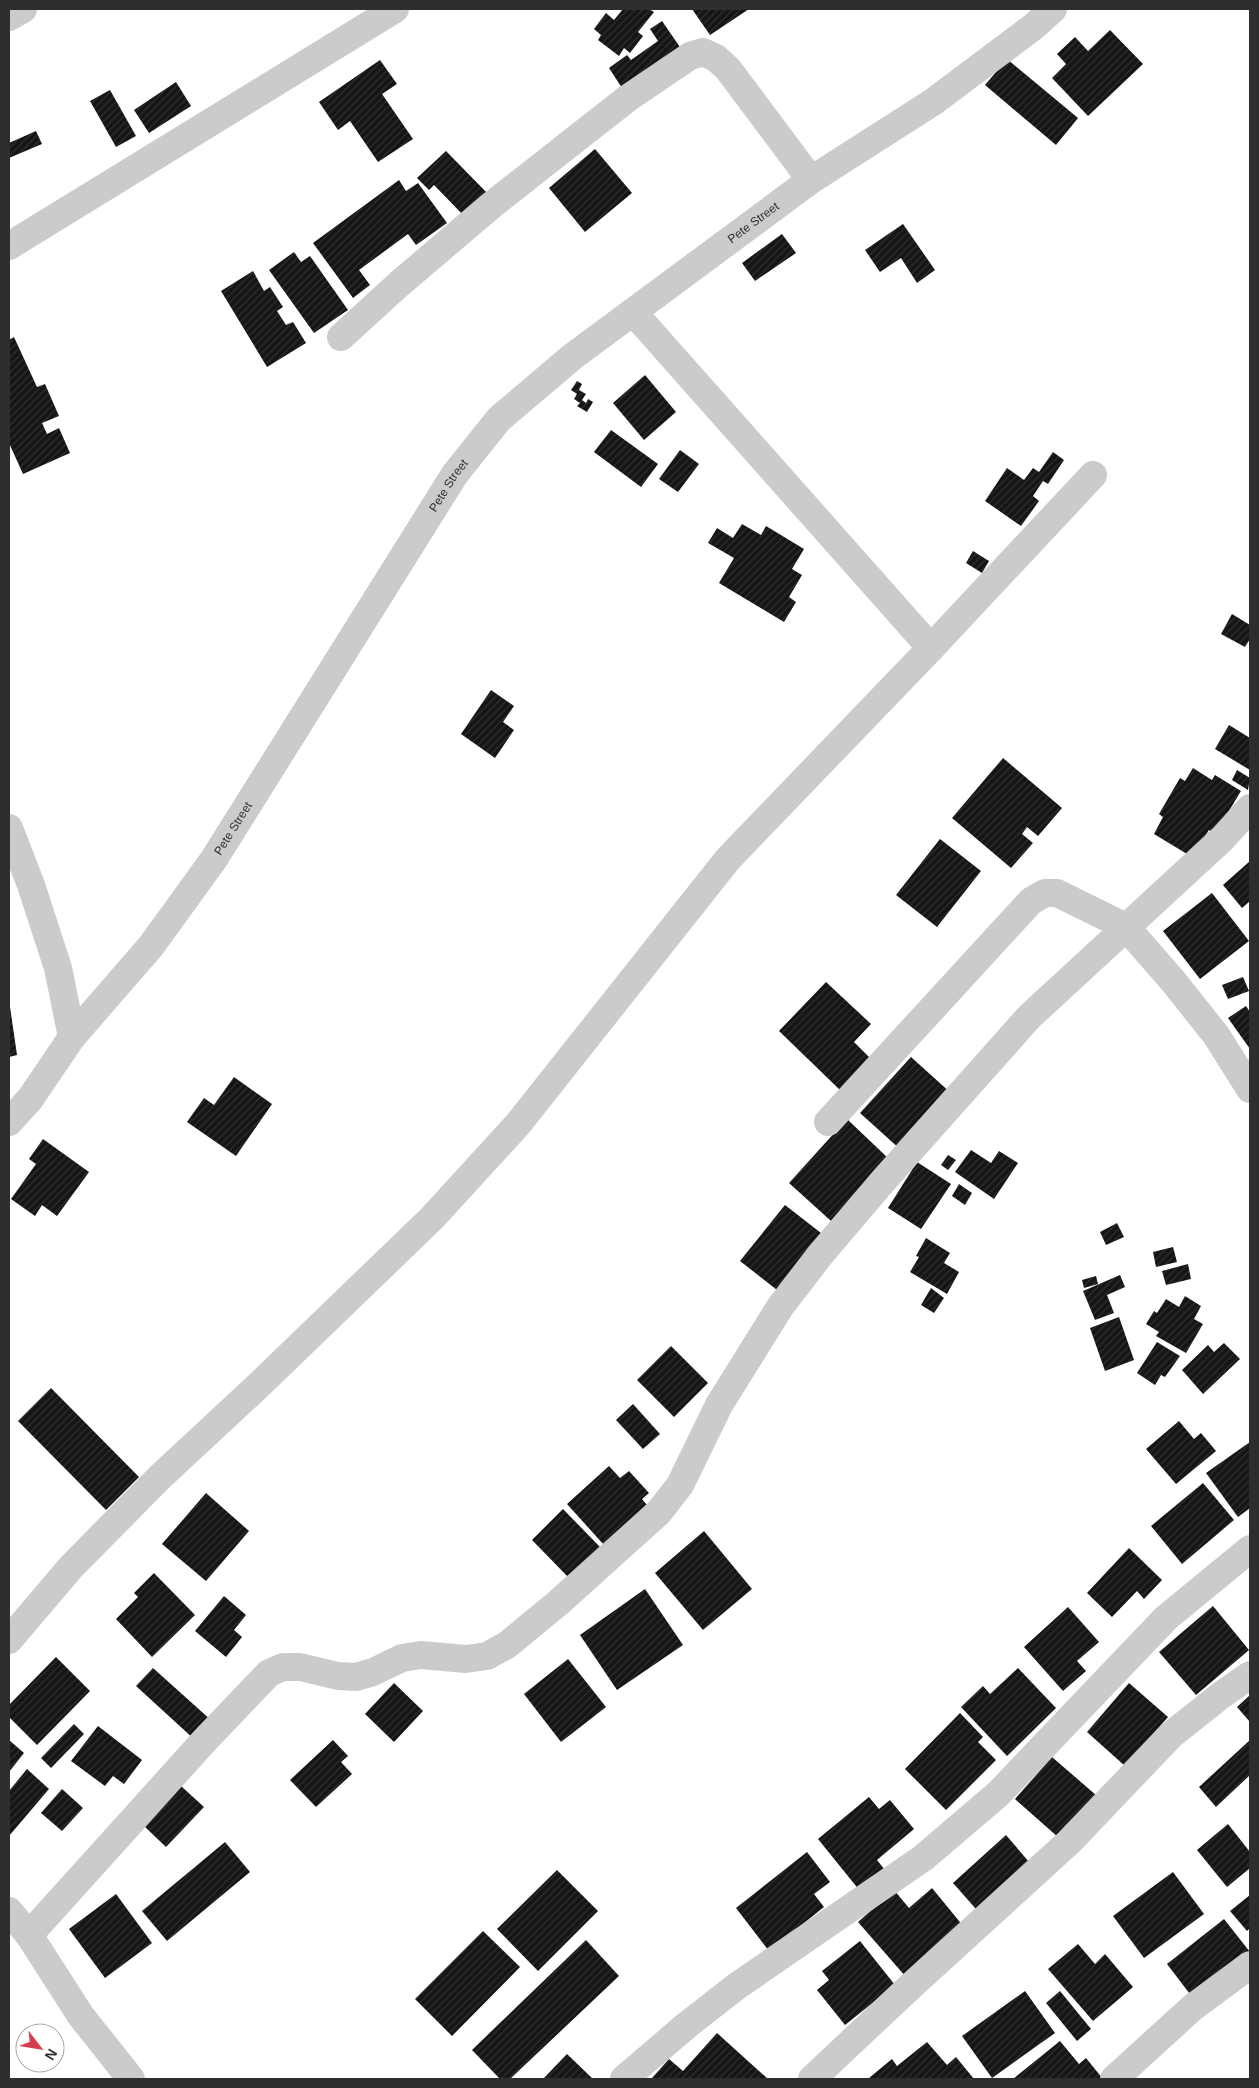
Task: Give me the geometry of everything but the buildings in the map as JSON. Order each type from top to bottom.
[{"type":"street","points":[[9,17],[23,9]]},
{"type":"street","points":[[9,246],[395,9]]},
{"type":"street","name":"Pete Street","points":[[9,1122],[30,1099],[72,1037],[151,946],[214,859],[455,474],[499,419],[572,357],[632,312],[811,180],[933,102],[1034,28],[1053,9]]},
{"type":"street","points":[[341,336],[493,204],[628,98],[690,56],[703,52],[716,58],[728,69],[811,180]]},
{"type":"street","points":[[632,312],[931,648]]},
{"type":"street","points":[[9,1640],[71,1567],[160,1477],[260,1384],[432,1218],[518,1124],[728,859],[931,648],[1093,475]]},
{"type":"street","points":[[30,1936],[204,1740],[269,1673],[283,1667],[356,1677],[373,1672],[402,1658],[421,1655],[466,1659],[487,1656],[507,1645],[558,1603],[659,1512],[680,1485],[719,1405],[780,1307],[820,1255],[1028,1017],[1223,838],[1250,808]]},
{"type":"street","points":[[9,828],[31,885],[58,968],[72,1037]]},
{"type":"street","points":[[828,1122],[1031,901],[1045,893],[1057,892],[1126,927],[1173,981],[1216,1035],[1250,1090]]},
{"type":"street","points":[[624,2079],[687,2025],[737,1986],[923,1858],[998,1794],[1166,1618],[1250,1549]]},
{"type":"street","points":[[812,2079],[1069,1842],[1171,1735],[1250,1675]]},
{"type":"street","points":[[9,1910],[30,1936],[81,2016],[131,2079]]},
{"type":"street","points":[[1114,2079],[1192,2008],[1250,1965]]}]
